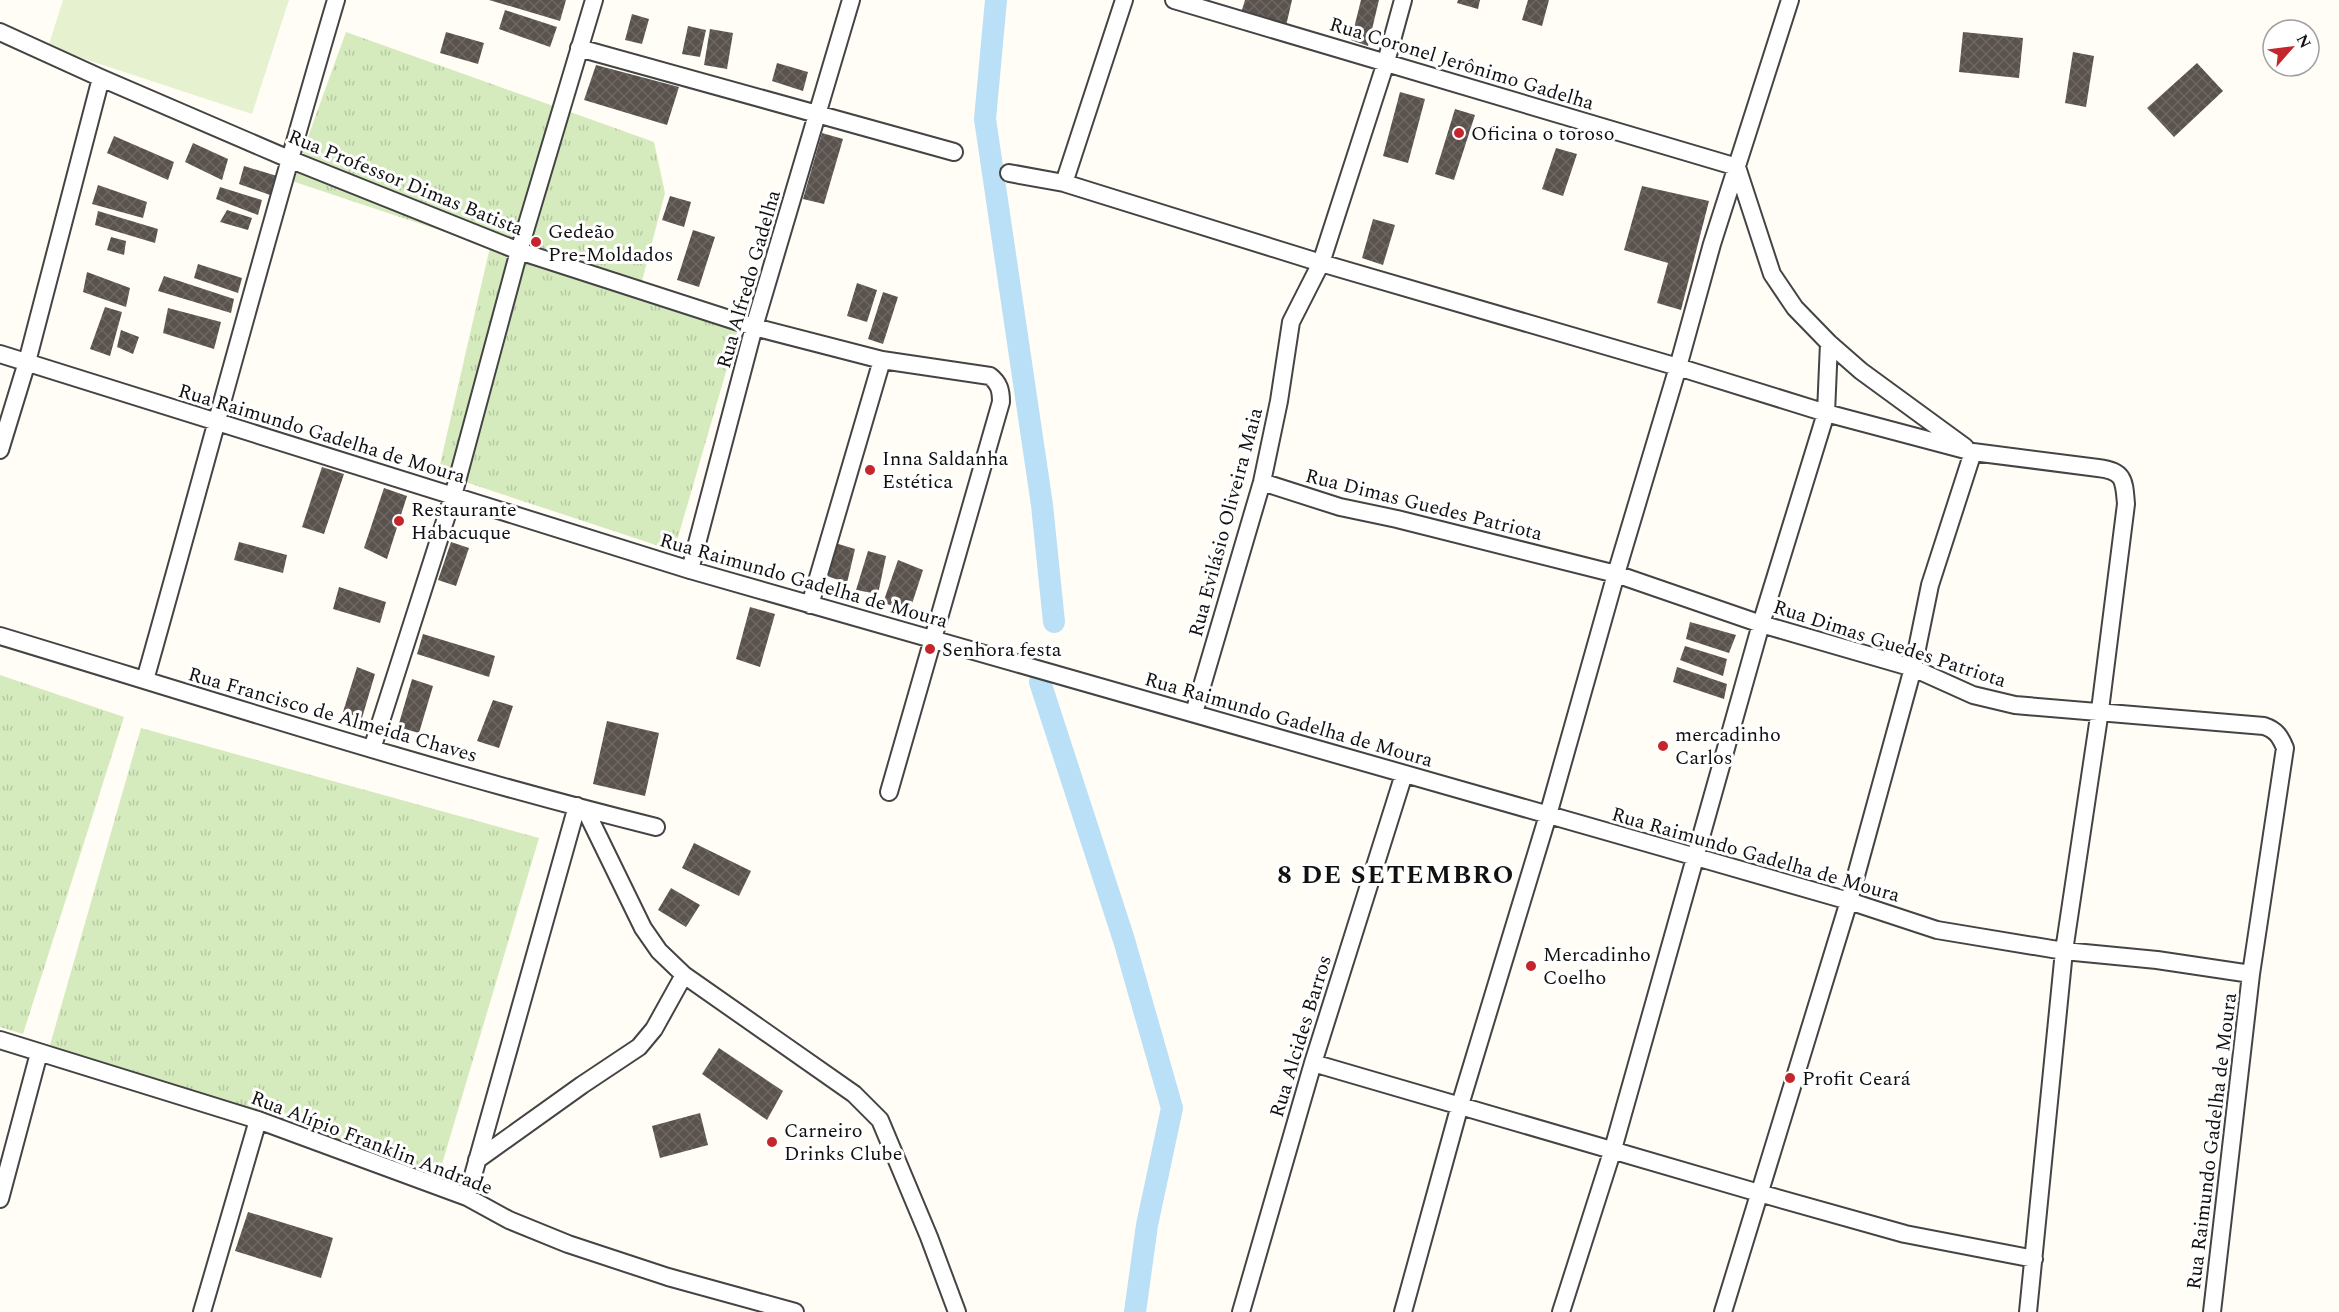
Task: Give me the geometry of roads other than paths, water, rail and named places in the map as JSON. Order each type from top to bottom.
[{"type":"street","points":[[145,680],[289,159],[336,0]]},
{"type":"street","points":[[372,749],[453,496],[519,251],[594,0]]},
{"type":"street","name":"Rua Alfredo Gadelha","points":[[690,570],[754,327],[851,0]]},
{"type":"street","points":[[1064,183],[1124,0]]},
{"type":"street","name":"Rua Coronel Jerônimo Gadelha","points":[[1174,0],[1737,167]]},
{"type":"street","name":"Rua Evilásio Oliveira Maia","points":[[1194,713],[1262,482],[1279,402],[1291,322],[1321,263],[1404,0]]},
{"type":"street","points":[[1403,1312],[1460,1105],[1548,815],[1712,244],[1790,0]]},
{"type":"street","name":"Rua Professor Dimas Batista","points":[[0,32],[289,159],[519,251],[754,327],[882,360],[990,376],[1002,391],[1001,402],[934,638]]},
{"type":"street","points":[[579,48],[954,153]]},
{"type":"street","points":[[0,450],[27,362],[101,78]]},
{"type":"street","points":[[1737,167],[1772,274],[1795,308],[1829,343],[1861,371],[1973,452]]},
{"type":"street","points":[[1009,173],[1064,183],[1321,263],[1826,413],[1973,452],[2111,470],[2118,473],[2124,482],[2126,504],[2100,710],[2064,951],[2028,1312]]},
{"type":"street","points":[[1561,1312],[1613,1149],[1761,624],[1826,413],[1829,343]]},
{"type":"street","name":"Rua Raimundo Gadelha de Moura","points":[[0,354],[217,424],[690,570],[1849,901],[1937,930],[2064,951],[2157,960],[2252,974],[2212,1312]]},
{"type":"street","points":[[810,605],[882,360]]},
{"type":"street","points":[[1723,1312],[1849,901],[1913,668],[1930,585],[1973,452]]},
{"type":"street","name":"Rua Dimas Guedes Patriota","points":[[1262,482],[1340,507],[1616,574],[1761,624],[1913,668],[1973,695],[2015,705],[2100,710],[2264,726],[2273,729],[2280,736],[2285,748],[2252,974]]},
{"type":"street","name":"Rua Francisco de Almeida Chaves","points":[[0,636],[372,749],[581,808],[656,826]]},
{"type":"street","points":[[889,792],[934,638]]},
{"type":"street","name":"Rua Alcides Barros","points":[[1241,1312],[1313,1063],[1404,774]]},
{"type":"street","points":[[581,808],[643,928],[659,951],[684,975],[854,1094],[880,1120],[957,1312]]},
{"type":"street","points":[[467,1197],[581,808]]},
{"type":"street","points":[[477,1160],[639,1047],[654,1029],[684,975]]},
{"type":"street","name":"Rua Alípio Franklin Andrade","points":[[0,1040],[258,1120],[467,1197],[509,1220],[568,1244],[668,1277],[795,1312]]},
{"type":"street","points":[[0,1199],[39,1053]]},
{"type":"street","points":[[1313,1063],[1613,1149],[1759,1194],[1905,1234],[2034,1259]]},
{"type":"street","points":[[202,1312],[258,1120]]},
{"type":"waterway","points":[[996,0],[985,119],[1042,505],[1054,622]]},
{"type":"waterway","points":[[1040,682],[1124,940],[1172,1108],[1147,1225],[1135,1312]]},
{"type":"place","name":"Oficina o toroso","points":[[1459,133]]},
{"type":"place","name":"Gedeão Pre-Moldados","points":[[536,242]]},
{"type":"place","name":"Inna Saldanha Estética","points":[[870,470]]},
{"type":"place","name":"Restaurante Habacuque","points":[[399,521]]},
{"type":"place","name":"Senhora festa","points":[[930,649]]},
{"type":"place","name":"mercadinho Carlos","points":[[1663,746]]},
{"type":"place","name":"Mercadinho Coelho","points":[[1531,966]]},
{"type":"place","name":"Profit Ceará","points":[[1790,1078]]},
{"type":"place","name":"Carneiro Drinks Clube","points":[[772,1142]]},
{"type":"district","name":"8 DE SETEMBRO","points":[[1396,874]]}]
